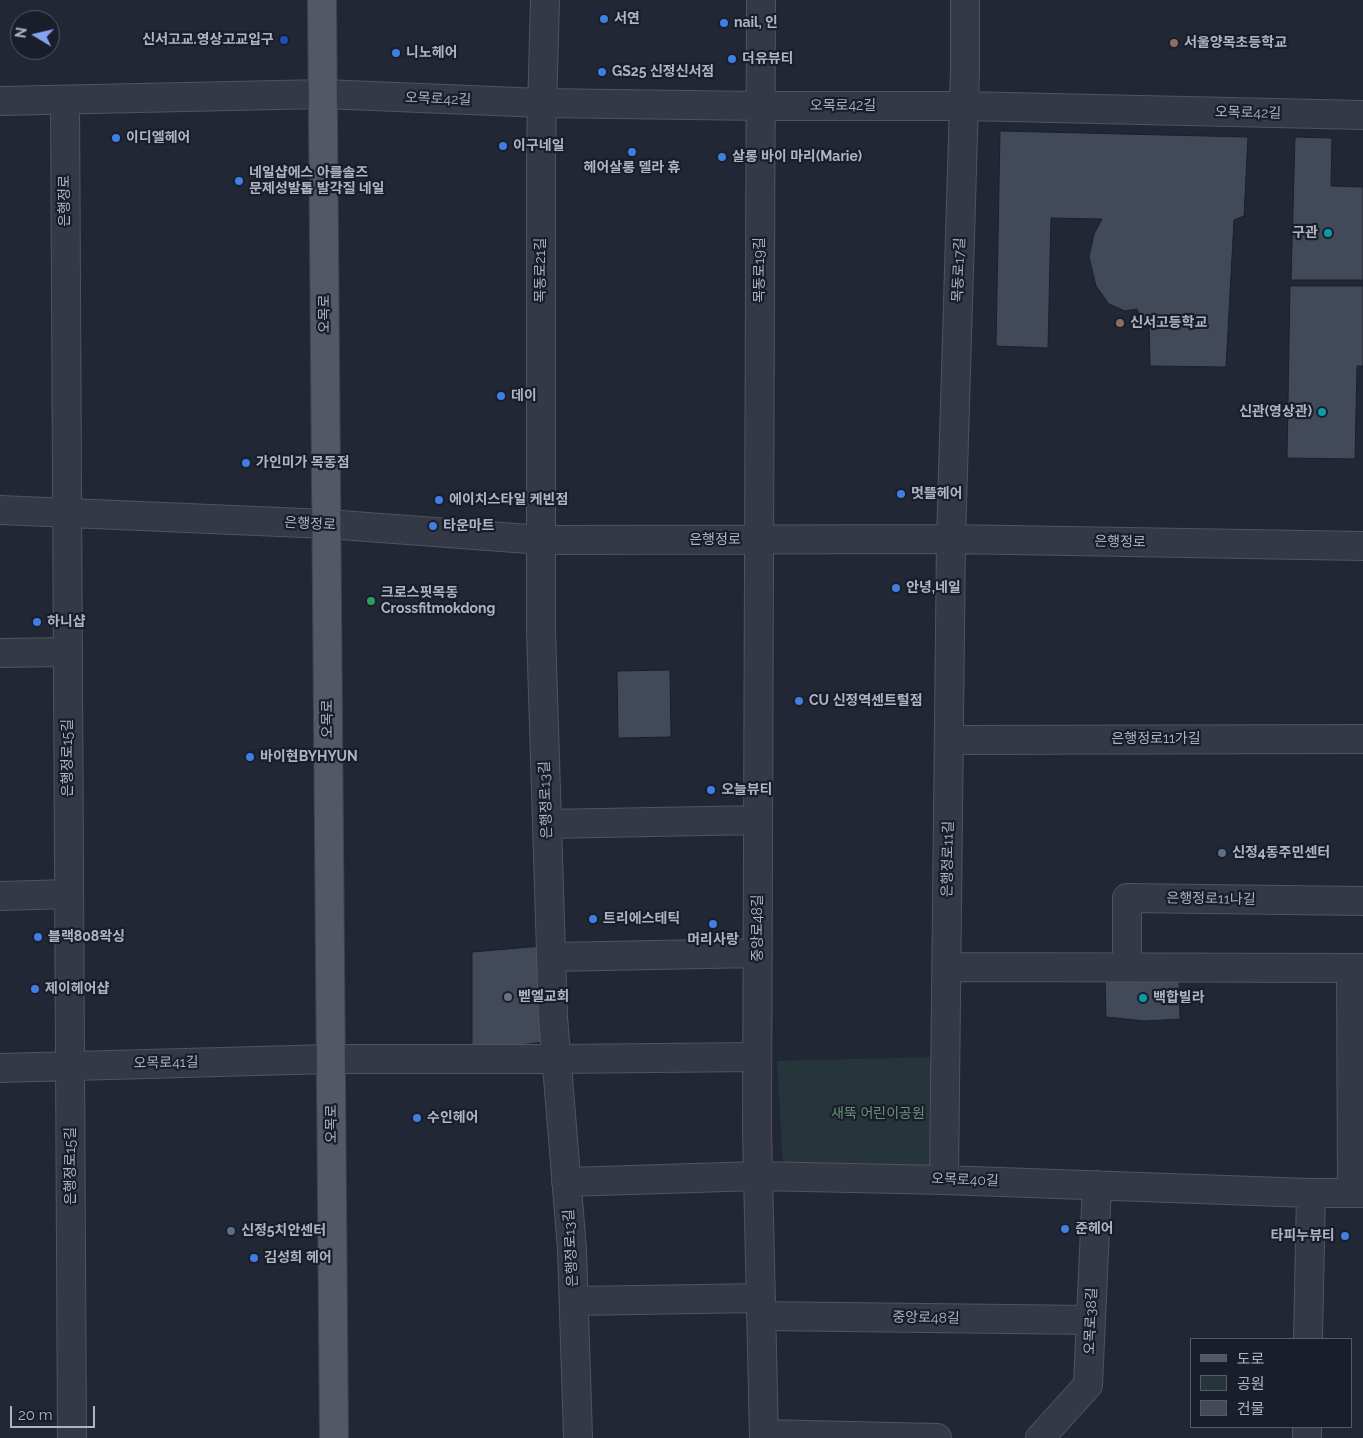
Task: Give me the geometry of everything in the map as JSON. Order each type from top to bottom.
[{"type":"main road","name":"오목로","points":[[322,0],[334,1438]]},
{"type":"street","name":"목동로21길","points":[[542,540],[541,147],[545,0]]},
{"type":"street","name":"목동로19길","points":[[759,540],[761,0]]},
{"type":"street","name":"목동로17길","points":[[951,539],[966,68],[965,0]]},
{"type":"street","name":"오목로42길","points":[[0,101],[324,94],[542,103],[964,106],[1363,115]]},
{"type":"street","name":"은행정로","points":[[65,100],[67,513]]},
{"type":"street","name":"은행정로","points":[[0,510],[327,524],[542,540],[951,539],[1363,546]]},
{"type":"street","name":"은행정로15길","points":[[67,513],[72,1438]]},
{"type":"street","name":"은행정로11길","points":[[944,1180],[951,539]]},
{"type":"street","name":"은행정로13길","points":[[542,540],[541,630],[552,1018],[572,1249],[578,1438]]},
{"type":"street","name":"중앙로48길","points":[[759,540],[757,1057],[764,1436],[937,1438]]},
{"type":"street","points":[[0,654],[68,652]]},
{"type":"street","name":"은행정로11가길","points":[[949,740],[1363,739]]},
{"type":"street","points":[[547,824],[758,820]]},
{"type":"street","points":[[0,896],[69,894]]},
{"type":"street","name":"은행정로11나길","points":[[1127,967],[1128,898],[1363,901]]},
{"type":"street","points":[[551,957],[758,953]]},
{"type":"street","points":[[946,967],[1357,968],[1357,1193]]},
{"type":"street","points":[[556,1059],[757,1057]]},
{"type":"street","name":"오목로41길","points":[[0,1068],[331,1059],[556,1059]]},
{"type":"street","name":"오목로40길","points":[[566,1182],[758,1176],[1357,1193]]},
{"type":"street","name":"오목로38길","points":[[1040,1438],[1088,1385],[1097,1185]]},
{"type":"street","points":[[1308,1338],[1311,1193]]},
{"type":"street","points":[[574,1301],[761,1307]]},
{"type":"street","name":"중앙로48길","points":[[761,1307],[1091,1320]]},
{"type":"green space","name":"새뚝 어린이공원","points":[[932,1057],[934,1169],[783,1168],[777,1061]]},
{"type":"building","points":[[1000,131],[1248,137],[1244,216],[1234,220],[1226,367],[1150,366],[1149,323],[1143,322],[1137,309],[1125,311],[1109,304],[1096,286],[1089,257],[1094,234],[1102,219],[1051,218],[1048,348],[996,346]]},
{"type":"building","name":"구관","points":[[1295,137],[1332,138],[1331,186],[1363,187],[1363,280],[1291,280]]},
{"type":"building","name":"신관(영상관)","points":[[1290,286],[1363,286],[1363,366],[1357,366],[1355,459],[1287,458]]},
{"type":"building","points":[[670,670],[671,737],[618,738],[617,671]]},
{"type":"building","name":"벧엘교회","points":[[542,946],[544,1042],[472,1051],[472,952]]},
{"type":"building","name":"백합빌라","points":[[1179,977],[1180,1019],[1145,1021],[1106,1017],[1105,978]]},
{"type":"place","name":"서연","points":[[604,19]]},
{"type":"place","name":"nail, 인","points":[[724,23]]},
{"type":"place","name":"신서고교.영상고교입구","points":[[284,40]]},
{"type":"place","name":"서울양목초등학교","points":[[1174,43]]},
{"type":"place","name":"니노헤어","points":[[396,53]]},
{"type":"place","name":"더유뷰티","points":[[732,59]]},
{"type":"place","name":"GS25 신정신서점","points":[[602,72]]},
{"type":"place","name":"이디엘헤어","points":[[116,138]]},
{"type":"place","name":"이구네일","points":[[503,146]]},
{"type":"place","name":"헤어살롱 델라 휴","points":[[632,152]]},
{"type":"place","name":"살롱 바이 마리(Marie)","points":[[722,157]]},
{"type":"place","name":"네일샵에스 아를솔즈 문제성발톱 발각질 네일","points":[[239,181]]},
{"type":"place","name":"구관","points":[[1328,233]]},
{"type":"place","name":"신서고등학교","points":[[1120,323]]},
{"type":"place","name":"데이","points":[[501,396]]},
{"type":"place","name":"신관(영상관)","points":[[1322,412]]},
{"type":"place","name":"가인미가 목동점","points":[[246,463]]},
{"type":"place","name":"멋뜰헤어","points":[[901,494]]},
{"type":"place","name":"에이치스타일 케빈점","points":[[439,500]]},
{"type":"place","name":"타운마트","points":[[433,526]]},
{"type":"place","name":"안녕,네일","points":[[896,588]]},
{"type":"place","name":"크로스핏목동 Crossfitmokdong","points":[[371,601]]},
{"type":"place","name":"하니샵","points":[[37,622]]},
{"type":"place","name":"CU 신정역센트럴점","points":[[799,701]]},
{"type":"place","name":"바이현BYHYUN","points":[[250,757]]},
{"type":"place","name":"오늘뷰티","points":[[711,790]]},
{"type":"place","name":"신정4동주민센터","points":[[1222,853]]},
{"type":"place","name":"트리에스테틱","points":[[593,919]]},
{"type":"place","name":"머리사랑","points":[[713,924]]},
{"type":"place","name":"블랙808왁싱","points":[[38,937]]},
{"type":"place","name":"제이헤어샵","points":[[35,989]]},
{"type":"place","name":"벧엘교회","points":[[508,997]]},
{"type":"place","name":"백합빌라","points":[[1143,998]]},
{"type":"place","name":"수인헤어","points":[[417,1118]]},
{"type":"place","name":"준헤어","points":[[1065,1229]]},
{"type":"place","name":"신정5치안센터","points":[[231,1231]]},
{"type":"place","name":"타피누뷰티","points":[[1345,1236]]},
{"type":"place","name":"김성희 헤어","points":[[254,1258]]}]
